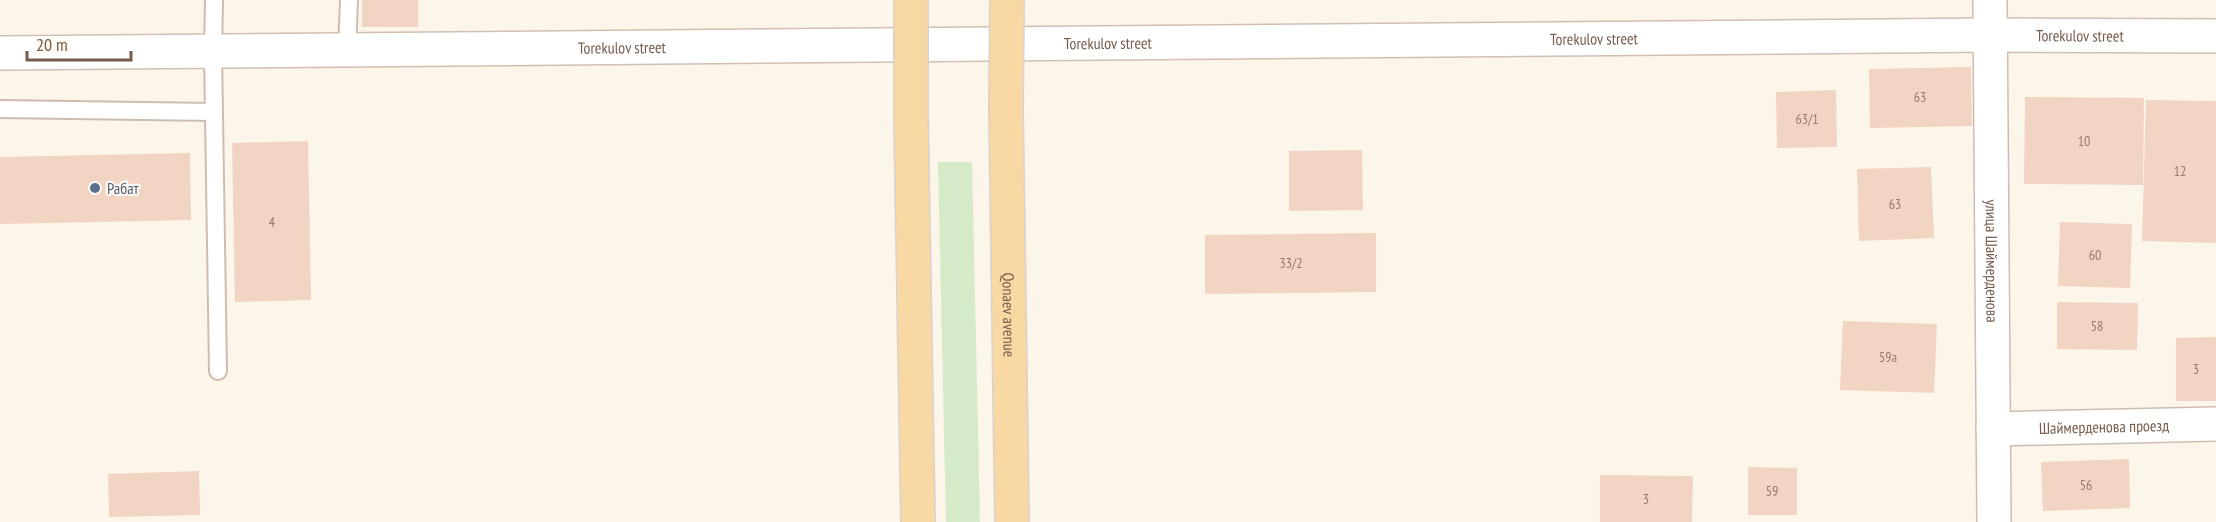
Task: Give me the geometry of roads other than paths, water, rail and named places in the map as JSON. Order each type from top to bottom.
[{"type":"main road","points":[[911,0],[918,522]]},
{"type":"main road","name":"Qonaev avenue","points":[[1007,0],[1006,108],[1012,522]]},
{"type":"main road","name":"улица Шаймерденова","points":[[1990,0],[1994,522]]},
{"type":"main road","name":"Torekulov street","points":[[0,52],[1991,35],[2216,36]]},
{"type":"main road","name":"Шаймерденова проезд","points":[[1993,429],[2216,424]]},
{"type":"lane","points":[[214,0],[218,371]]},
{"type":"lane","points":[[347,50],[349,0]]},
{"type":"lane","points":[[0,109],[214,112]]},
{"type":"place","name":"Рабат","points":[[95,188]]}]
